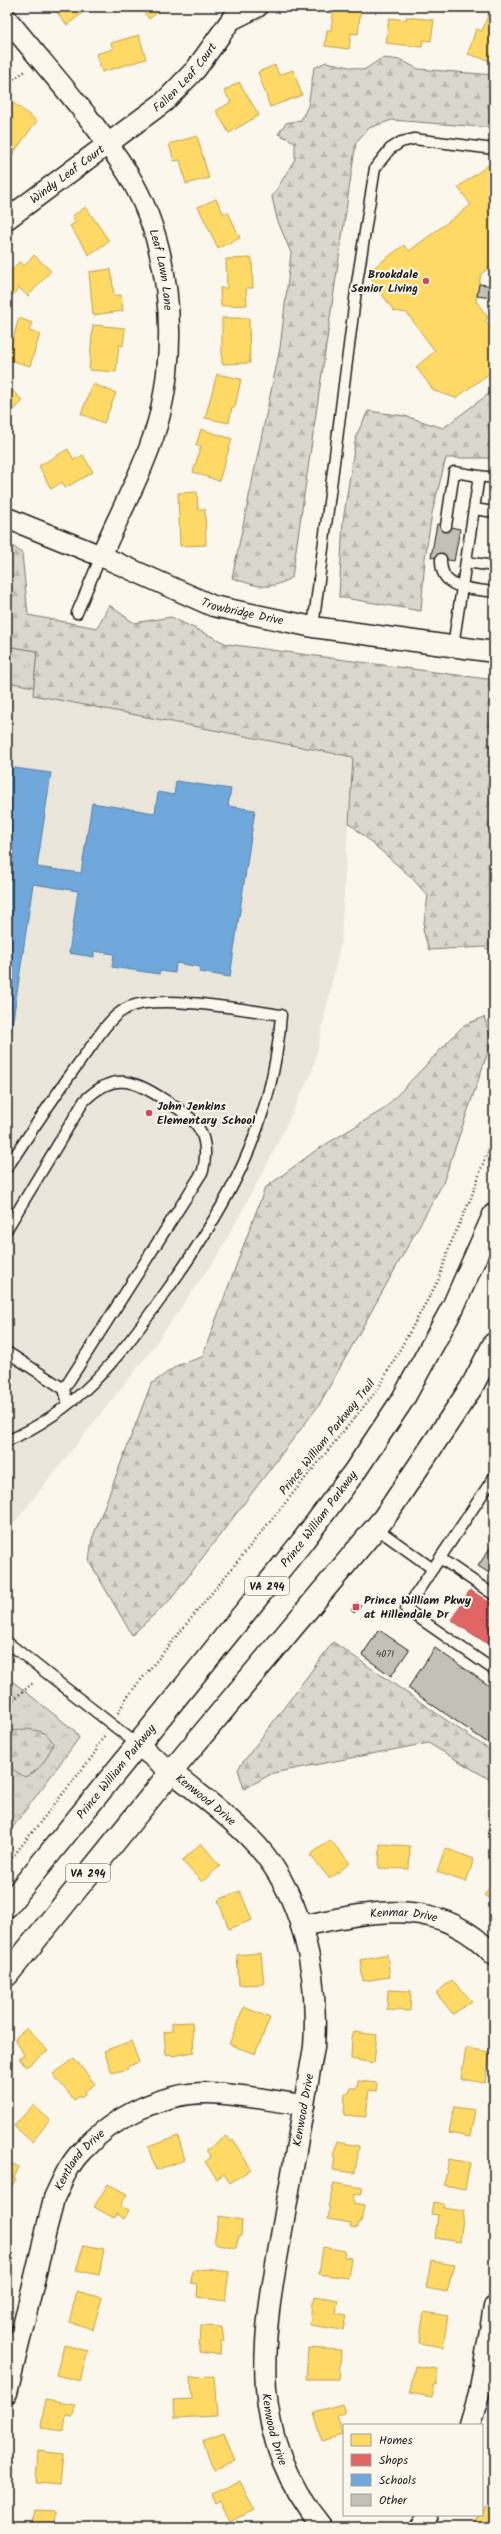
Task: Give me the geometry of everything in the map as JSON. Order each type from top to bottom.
[{"type":"highway","name":"Prince William Parkway","points":[[7,1906],[302,1542],[383,1430],[403,1399],[453,1307],[494,1214]]},
{"type":"highway","name":"VA 294","points":[[7,1975],[171,1772],[376,1528],[438,1440],[471,1388],[494,1344]]},
{"type":"street","name":"Fallen Leaf Court","points":[[108,144],[164,102],[187,80],[231,20],[257,7]]},
{"type":"street","name":"Leaf Lawn Lane","points":[[7,19],[108,144],[132,181],[144,206],[156,239],[166,296],[168,354],[160,414],[152,439],[101,556]]},
{"type":"street","name":"Windy Leaf Court","points":[[7,219],[108,144]]},
{"type":"street","name":"Trowbridge Drive","points":[[7,518],[101,556],[213,606],[313,627],[494,652]]},
{"type":"street","name":"Kenwood Drive","points":[[138,1745],[249,1837],[275,1870],[288,1893],[301,1926],[313,1978],[316,2019],[314,2047],[266,2324],[264,2369],[270,2423],[282,2461],[295,2489],[322,2527]]},
{"type":"street","name":"Kenmar Drive","points":[[301,1926],[363,1913],[414,1912],[442,1919],[464,1929],[483,1944],[494,1956]]},
{"type":"street","name":"Kentland Drive","points":[[7,2393],[54,2198],[65,2174],[81,2151],[97,2136],[139,2109],[165,2100],[187,2095],[209,2093],[304,2105]]},
{"type":"street","points":[[470,2424],[479,2394],[494,2306]]},
{"type":"street","points":[[419,2527],[427,2516]]},
{"type":"lane","points":[[313,627],[356,290],[375,168],[390,149],[401,142],[414,138],[494,149]]},
{"type":"lane","points":[[446,526],[454,472],[494,478]]},
{"type":"lane","points":[[453,646],[479,476]]},
{"type":"lane","points":[[474,509],[494,512]]},
{"type":"lane","points":[[77,613],[101,556]]},
{"type":"lane","points":[[441,559],[441,570],[445,578],[462,587],[494,592]]},
{"type":"lane","points":[[466,562],[494,566]]},
{"type":"lane","points":[[7,1168],[57,1092],[112,1020],[127,1007],[150,1002],[219,1006],[281,1016],[279,1045],[271,1085],[258,1129],[233,1188],[190,1259],[123,1351],[83,1394],[29,1431],[7,1441]]},
{"type":"lane","points":[[7,1229],[84,1101],[96,1090],[108,1084],[126,1082],[140,1084],[186,1114],[199,1128],[204,1144],[204,1171],[64,1389]]},
{"type":"lane","points":[[7,1352],[64,1389],[68,1404]]},
{"type":"lane","points":[[494,1477],[406,1609],[494,1670]]},
{"type":"lane","points":[[376,1528],[433,1569]]},
{"type":"lane","points":[[440,1558],[494,1595]]},
{"type":"lane","points":[[7,1642],[138,1745]]},
{"type":"path","points":[[7,83],[40,61]]},
{"type":"path","name":"Prince William Parkway Trail","points":[[127,1697],[378,1389],[438,1281],[450,1246],[471,1198],[494,1133]]},
{"type":"path","points":[[7,1705],[34,1683]]},
{"type":"path","points":[[7,1864],[99,1746]]},
{"type":"shaded area","name":"John Jenkins Elementary School","points":[[7,682],[353,743],[341,941],[313,1069],[271,1157],[218,1255],[146,1357],[7,1532]]},
{"type":"green space","points":[[382,58],[401,60],[418,69],[494,75],[494,128],[392,120],[369,128],[356,142],[292,577],[276,585],[255,585],[232,578],[280,348],[291,253],[277,219],[272,197],[295,159],[295,142],[278,134],[286,123],[301,120],[308,106],[314,68],[326,62],[364,70]]},
{"type":"green space","points":[[494,390],[494,458],[446,458],[432,513],[425,558],[421,611],[339,597],[343,521],[356,436],[368,411],[405,416],[443,428]]},
{"type":"green space","points":[[7,542],[22,553],[28,615],[97,628],[109,605],[134,623],[171,617],[227,644],[494,680],[494,953],[484,947],[429,950],[423,930],[428,896],[411,877],[349,823],[353,757],[33,695],[37,651],[7,646]]},
{"type":"green space","points":[[7,646],[37,651],[34,687],[7,682]]},
{"type":"green space","points":[[484,1017],[492,1040],[443,1183],[319,1405],[171,1599],[132,1635],[89,1561],[92,1539],[151,1384],[178,1365],[202,1357],[265,1188],[315,1151],[384,1109],[464,1025]]},
{"type":"green space","points":[[333,1642],[494,1753],[494,1782],[428,1743],[273,1773],[244,1789],[238,1769]]},
{"type":"green space","points":[[7,1677],[75,1731],[79,1738],[7,1835]]},
{"type":"green space","points":[[24,1729],[41,1732],[48,1736],[53,1743],[43,1763],[35,1771],[25,1777],[7,1766],[7,1732]]},
{"type":"building: Homes","points":[[58,7],[89,8],[67,25],[55,10]]},
{"type":"building: Homes","points":[[140,7],[165,7],[149,19]]},
{"type":"building: Homes","points":[[334,7],[361,7],[358,34],[351,33],[349,49],[325,46],[327,30],[331,30]]},
{"type":"building: Homes","points":[[488,15],[494,17],[494,62],[468,54],[476,29],[482,31]]},
{"type":"building: Homes","points":[[406,17],[434,20],[431,41],[423,40],[422,47],[386,43],[389,18],[406,20]]},
{"type":"building: Homes","points":[[139,35],[146,59],[102,72],[96,54],[113,49],[111,43]]},
{"type":"building: Homes","points":[[275,65],[279,75],[293,70],[302,95],[270,107],[258,72]]},
{"type":"building: Homes","points":[[239,82],[259,115],[229,133],[216,111],[231,102],[224,91]]},
{"type":"building: Homes","points":[[11,101],[37,121],[11,156],[7,153],[7,107]]},
{"type":"building: Homes","points":[[197,136],[209,178],[186,184],[180,160],[174,161],[169,144]]},
{"type":"building: Homes","name":"Brookdale Senior Living","points":[[494,161],[494,264],[481,274],[476,301],[488,318],[485,320],[494,333],[494,370],[456,398],[434,391],[416,367],[435,351],[407,313],[394,311],[371,279],[373,268],[404,245],[409,251],[471,205],[458,187]]},
{"type":"building: Homes","points":[[216,199],[224,214],[228,212],[240,238],[218,248],[198,207]]},
{"type":"building: Homes","points":[[86,207],[109,241],[89,255],[70,226],[76,222],[72,216]]},
{"type":"building: Homes","points":[[34,255],[51,271],[28,296],[19,288],[13,295],[7,289],[7,275],[20,261],[24,266]]},
{"type":"building: Homes","points":[[252,258],[253,288],[246,288],[247,305],[221,306],[220,288],[227,288],[226,259]]},
{"type":"building: Homes","points":[[111,269],[114,296],[121,295],[123,311],[93,315],[89,272]]},
{"type":"building: Homes","points":[[19,318],[32,323],[29,331],[40,334],[30,366],[7,359]]},
{"type":"building: Homes","points":[[222,318],[249,318],[250,363],[222,364]]},
{"type":"building: Homes","points":[[93,325],[125,328],[123,346],[119,345],[116,372],[89,370]]},
{"type":"building: Homes","points":[[217,374],[241,379],[235,407],[232,407],[229,423],[205,418]]},
{"type":"building: Homes","points":[[93,384],[116,393],[104,423],[81,414]]},
{"type":"building: Homes","points":[[7,385],[23,401],[7,417]]},
{"type":"building: Homes","points":[[201,429],[232,439],[219,481],[193,472],[201,446],[196,445]]},
{"type":"building: Homes","points":[[68,449],[74,460],[83,455],[93,472],[65,488],[62,482],[51,489],[39,466]]},
{"type":"building: Homes","points":[[197,492],[198,509],[205,509],[206,545],[180,546],[178,493]]},
{"type":"building: Homes","points":[[330,1840],[350,1863],[330,1879],[310,1855]]},
{"type":"building: Homes","points":[[201,1843],[220,1866],[202,1882],[182,1861]]},
{"type":"building: Homes","points":[[380,1844],[410,1846],[409,1869],[379,1868]]},
{"type":"building: Homes","points":[[445,1848],[474,1859],[466,1882],[437,1872]]},
{"type":"building: Homes","points":[[494,1882],[494,1902],[484,1895]]},
{"type":"building: Homes","points":[[240,1891],[252,1920],[229,1929],[218,1900]]},
{"type":"building: Homes","points":[[261,1953],[264,1984],[239,1985],[237,1955]]},
{"type":"building: Homes","points":[[387,1954],[390,1977],[363,1981],[360,1960]]},
{"type":"building: Homes","points":[[452,1980],[472,2001],[453,2014],[436,1993]]},
{"type":"building: Homes","points":[[388,1990],[411,1991],[410,2011],[387,2010]]},
{"type":"building: Homes","points":[[244,2007],[270,2018],[255,2054],[229,2044]]},
{"type":"building: Homes","points":[[192,2022],[194,2052],[172,2056],[171,2054],[166,2055],[164,2032],[172,2031],[172,2023]]},
{"type":"building: Homes","points":[[27,2028],[48,2051],[26,2067],[19,2058],[24,2055],[15,2038]]},
{"type":"building: Homes","points":[[354,2032],[377,2035],[374,2063],[351,2059],[352,2037]]},
{"type":"building: Homes","points":[[131,2041],[139,2062],[127,2067],[128,2069],[112,2073],[104,2051]]},
{"type":"building: Homes","points":[[466,2048],[490,2052],[485,2083],[461,2079]]},
{"type":"building: Homes","points":[[74,2058],[95,2084],[84,2092],[86,2094],[81,2098],[80,2096],[74,2100],[53,2074]]},
{"type":"building: Homes","points":[[358,2081],[377,2083],[376,2091],[369,2090],[366,2117],[344,2115],[345,2093],[349,2093],[350,2088],[357,2088]]},
{"type":"building: Homes","points":[[33,2105],[50,2120],[32,2142],[14,2126]]},
{"type":"building: Homes","points":[[454,2107],[475,2110],[470,2137],[449,2133]]},
{"type":"building: Homes","points":[[178,2136],[185,2160],[156,2170],[148,2147]]},
{"type":"building: Homes","points":[[227,2136],[231,2142],[233,2140],[251,2169],[230,2183],[224,2174],[217,2179],[205,2162],[211,2157],[206,2150]]},
{"type":"building: Homes","points":[[337,2142],[359,2146],[355,2173],[333,2170],[335,2157],[333,2156]]},
{"type":"building: Homes","points":[[449,2159],[470,2163],[465,2189],[444,2185]]},
{"type":"building: Homes","points":[[7,2162],[19,2167],[14,2178],[16,2179],[8,2192]]},
{"type":"building: Homes","points":[[334,2183],[363,2188],[361,2195],[354,2194],[353,2203],[364,2205],[361,2223],[358,2223],[358,2228],[350,2227],[351,2223],[328,2219],[330,2207],[328,2207]]},
{"type":"building: Homes","points":[[108,2184],[127,2194],[120,2206],[129,2210],[124,2219],[116,2214],[114,2218],[94,2207]]},
{"type":"building: Homes","points":[[433,2202],[444,2204],[443,2208],[464,2211],[460,2242],[435,2238],[438,2215],[431,2214]]},
{"type":"building: Homes","points":[[219,2216],[242,2220],[241,2236],[239,2236],[236,2248],[214,2243]]},
{"type":"building: Homes","points":[[84,2245],[104,2249],[99,2275],[76,2270]]},
{"type":"building: Homes","points":[[323,2247],[345,2251],[344,2257],[351,2258],[348,2278],[319,2274]]},
{"type":"building: Homes","points":[[431,2261],[454,2265],[447,2292],[426,2288]]},
{"type":"building: Homes","points":[[206,2269],[229,2272],[225,2301],[197,2297],[198,2284],[191,2283],[192,2271]]},
{"type":"building: Homes","points":[[77,2291],[102,2298],[93,2329],[69,2322]]},
{"type":"building: Homes","points":[[315,2296],[338,2300],[336,2313],[346,2315],[343,2330],[310,2325],[312,2302],[314,2302]]},
{"type":"building: Homes","points":[[424,2312],[448,2316],[443,2347],[419,2343]]},
{"type":"building: Homes","points":[[200,2326],[222,2327],[224,2341],[221,2341],[220,2355],[199,2352]]},
{"type":"building: Homes","points":[[64,2345],[88,2351],[80,2381],[56,2375]]},
{"type":"building: Homes","points":[[308,2348],[341,2350],[339,2379],[306,2379]]},
{"type":"building: Homes","points":[[415,2366],[437,2369],[437,2385],[435,2384],[432,2397],[410,2393]]},
{"type":"building: Homes","points":[[214,2376],[217,2416],[175,2418],[174,2400],[192,2399],[191,2377]]},
{"type":"building: Homes","points":[[45,2400],[75,2405],[73,2416],[66,2415],[64,2431],[41,2428]]},
{"type":"building: Homes","points":[[342,2404],[345,2413],[337,2415],[343,2435],[322,2441],[314,2412]]},
{"type":"building: Homes","points":[[224,2432],[235,2462],[213,2469],[203,2440]]},
{"type":"building: Homes","points":[[38,2451],[63,2454],[60,2485],[36,2483]]},
{"type":"building: Homes","points":[[240,2481],[254,2510],[231,2521],[221,2501],[216,2504],[212,2495]]},
{"type":"building: Homes","points":[[485,2505],[494,2511],[494,2527],[471,2527],[478,2516],[483,2516]]},
{"type":"building: Homes","points":[[34,2510],[56,2511],[55,2527],[33,2527],[33,2523],[31,2523]]},
{"type":"building: Shops","points":[[470,1590],[494,1605],[494,1648],[451,1620]]},
{"type":"building: Schools","points":[[7,767],[51,773],[37,867],[81,873],[92,803],[155,813],[158,792],[174,795],[176,781],[231,789],[228,806],[255,810],[230,977],[199,972],[200,967],[176,963],[175,973],[160,971],[159,974],[112,967],[114,954],[94,951],[94,957],[69,953],[78,891],[33,884],[7,1061]]},
{"type":"building: Other","points":[[479,284],[494,286],[494,306],[491,305],[492,298],[477,296]]},
{"type":"building: Other","points":[[437,524],[460,529],[454,561],[431,557]]},
{"type":"building: Other","points":[[494,1542],[494,1576],[478,1566]]},
{"type":"building: Other","points":[[357,1602],[361,1606],[354,1613],[351,1610]]},
{"type":"building: Other","points":[[379,1630],[409,1650],[391,1676],[362,1655]]},
{"type":"building: Other","points":[[435,1648],[494,1689],[494,1747],[408,1688]]},
{"type":"place","name":"Brookdale Senior Living","points":[[426,281]]},
{"type":"place","name":"John Jenkins Elementary School","points":[[149,1113]]},
{"type":"place","name":"Prince William Pkwy at Hillendale Dr","points":[[356,1607]]}]
